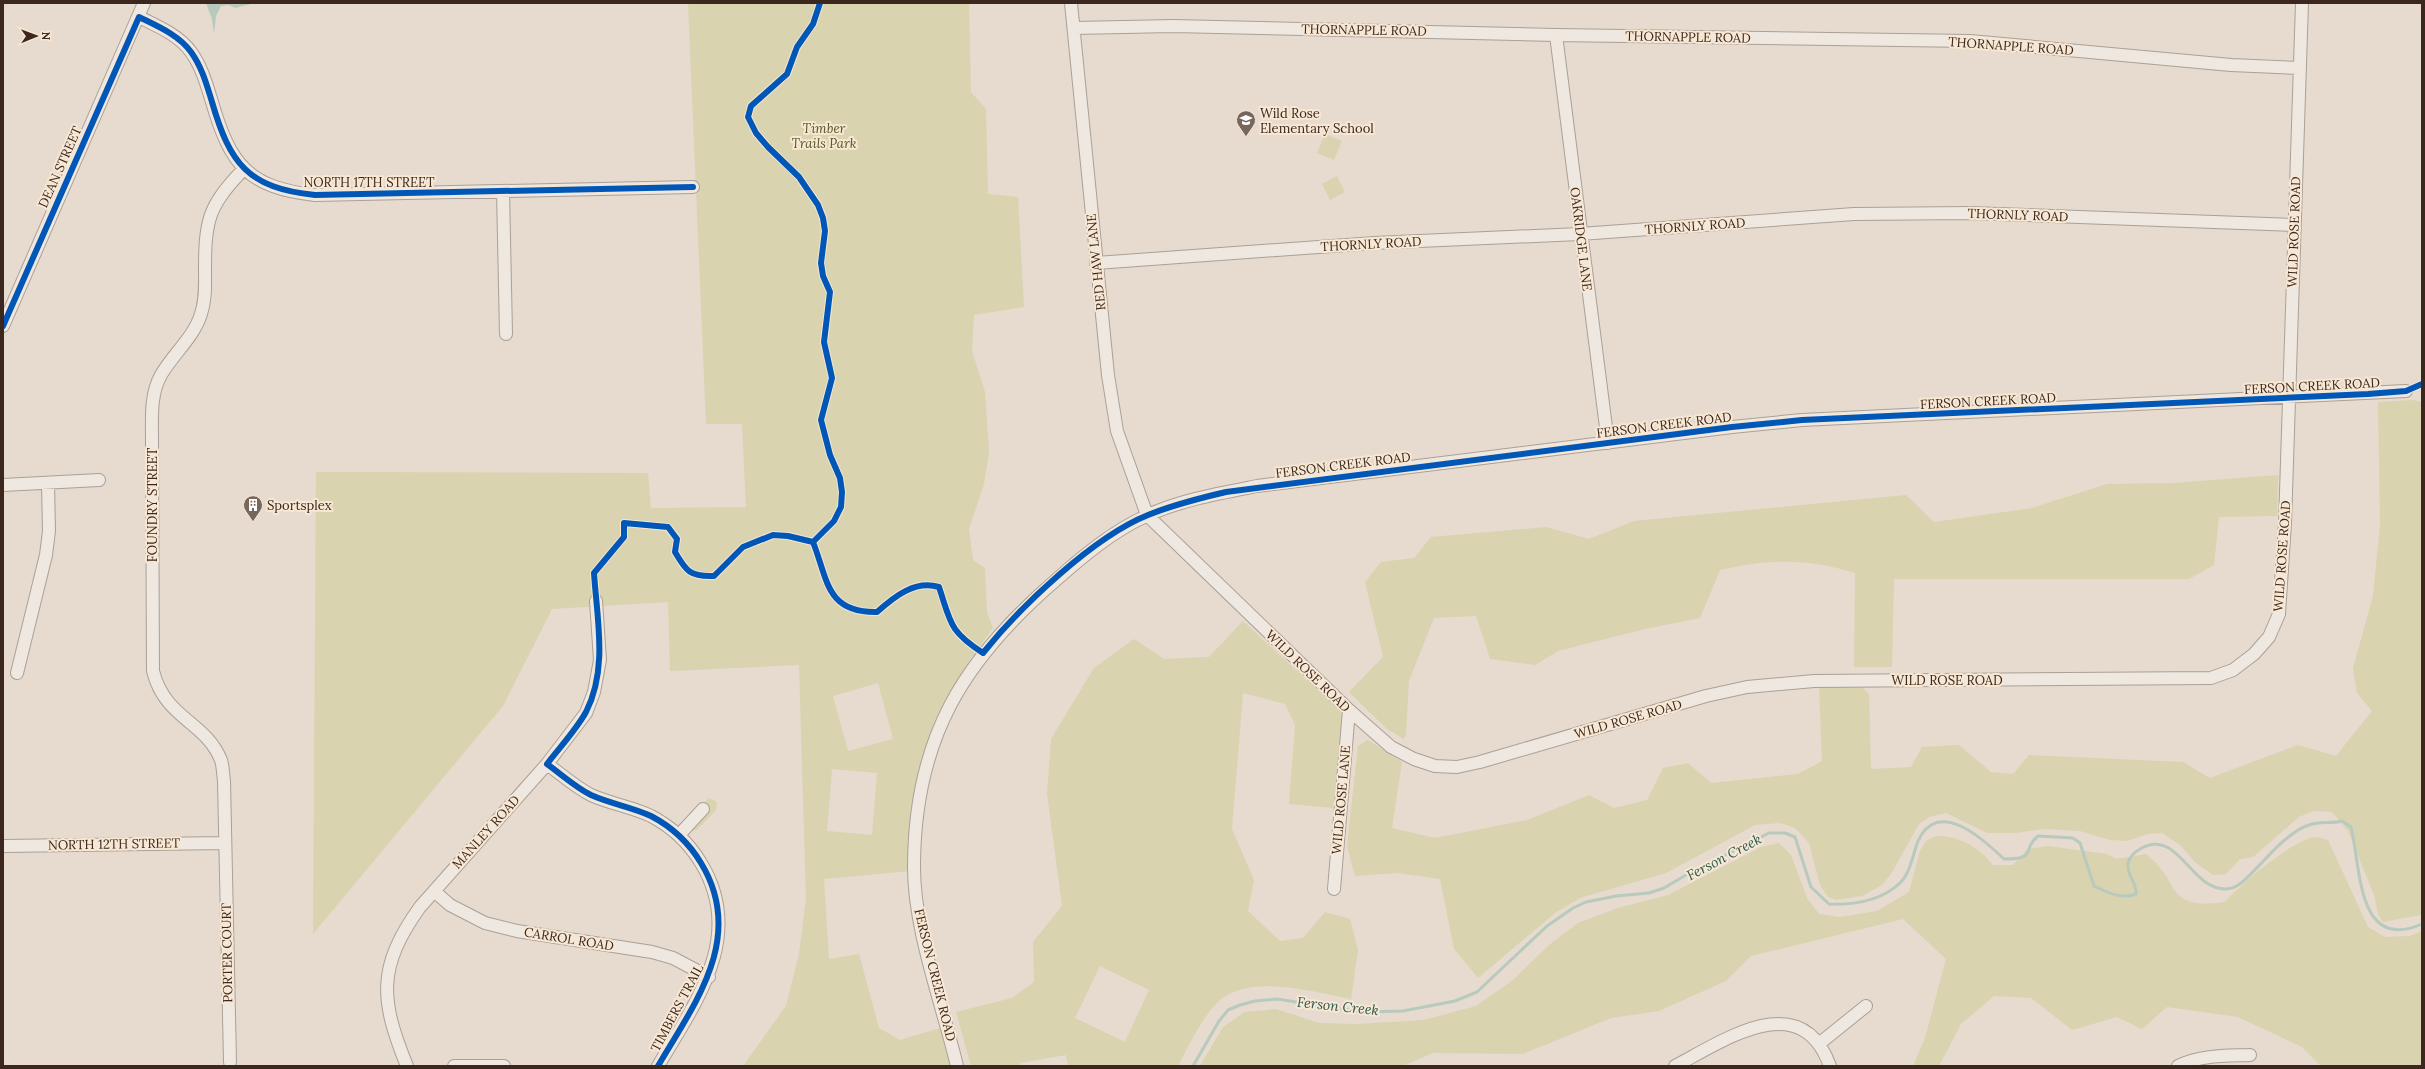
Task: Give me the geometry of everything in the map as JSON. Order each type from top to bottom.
[{"type":"street","name":"DEAN STREET","points":[[3,326],[144,3]]},
{"type":"street","name":"RED HAW LANE","points":[[1071,3],[1108,375],[1117,430],[1147,515]]},
{"type":"street","name":"WILD ROSE ROAD","points":[[1147,515],[1349,710],[1392,747],[1414,760],[1435,766],[1457,767],[1480,762],[1706,696],[1747,687],[1814,681],[2211,678],[2233,670],[2254,654],[2269,637],[2279,614],[2285,523],[2302,3]]},
{"type":"street","name":"NORTH 17TH STREET","points":[[139,17],[163,29],[180,41],[191,52],[201,68],[221,133],[228,149],[244,169],[274,188],[292,193],[315,195],[693,187]]},
{"type":"street","name":"THORNAPPLE ROAD","points":[[1074,28],[1173,26],[1556,35],[1970,41],[2231,65],[2300,68]]},
{"type":"street","name":"OAKRIDGE LANE","points":[[1556,35],[1580,234],[1608,443]]},
{"type":"street","name":"FOUNDRY STREET","points":[[224,843],[221,761],[207,739],[172,708],[162,695],[153,671],[152,426],[155,390],[160,376],[196,326],[201,315],[206,290],[206,237],[211,212],[225,188],[244,169]]},
{"type":"street","points":[[503,191],[506,334]]},
{"type":"street","name":"THORNLY ROAD","points":[[1096,262],[1374,243],[1580,234],[1854,214],[1971,214],[2294,225]]},
{"type":"street","name":"FERSON CREEK ROAD","points":[[957,1066],[923,934],[914,866],[919,801],[929,757],[945,716],[959,689],[1002,630],[1022,608],[1076,562],[1108,537],[1147,515],[1200,498],[1257,486],[1802,420],[2288,398],[2406,391]]},
{"type":"street","points":[[3,485],[99,480]]},
{"type":"street","points":[[17,673],[46,555],[49,531],[48,483]]},
{"type":"street","name":"MANLEY ROAD","points":[[407,1066],[392,1030],[388,1009],[388,971],[394,949],[404,930],[434,891],[547,764],[586,713],[594,692],[600,660],[596,601]]},
{"type":"street","name":"WILD ROSE LANE","points":[[1334,889],[1349,710]]},
{"type":"street","name":"TIMBERS TRAIL","points":[[547,764],[591,795],[651,817],[679,835],[693,850],[704,869],[716,902],[719,931],[717,951],[708,977],[658,1066]]},
{"type":"street","points":[[679,835],[703,809]]},
{"type":"street","name":"NORTH 12TH STREET","points":[[3,846],[224,843]]},
{"type":"street","name":"PORTER COURT","points":[[224,843],[230,1062]]},
{"type":"street","name":"CARROL ROAD","points":[[434,891],[450,905],[485,924],[518,931],[652,952],[673,958],[708,977]]},
{"type":"street","points":[[1820,1043],[1866,1006]]},
{"type":"street","points":[[1675,1066],[1734,1036],[1767,1023],[1795,1025],[1810,1033],[1820,1043],[1830,1066]]},
{"type":"street","points":[[2178,1066],[2188,1061],[2214,1056],[2250,1055]]},
{"type":"street","points":[[454,1066],[504,1066]]},
{"type":"green space","name":"Timber Trails Park","points":[[688,3],[969,3],[971,92],[986,109],[988,194],[1018,197],[1024,307],[974,315],[972,351],[985,392],[989,452],[984,484],[969,529],[973,560],[985,568],[987,612],[993,628],[975,653],[975,656],[972,656],[939,713],[922,757],[910,815],[910,871],[824,879],[829,959],[859,954],[879,1028],[900,1040],[940,1028],[950,1066],[743,1066],[786,1006],[799,954],[806,899],[799,665],[670,671],[668,602],[552,609],[503,706],[313,934],[316,472],[648,473],[651,508],[746,507],[742,424],[706,424]],"holes":[[[878,683],[893,739],[848,751],[833,696]],[[832,769],[877,773],[872,835],[827,831]]]},
{"type":"green space","points":[[1325,134],[1342,141],[1334,160],[1317,153]]},
{"type":"green space","points":[[1337,176],[1345,192],[1330,200],[1322,184]]},
{"type":"green space","points":[[2412,400],[2422,402],[2421,915],[2383,922],[2378,914],[2374,895],[2348,831],[2332,812],[2313,811],[2299,817],[2253,857],[2240,859],[2226,874],[2213,875],[2196,863],[2180,845],[2162,833],[2148,834],[2127,841],[2110,840],[2080,831],[2045,829],[2015,833],[1987,833],[1946,813],[1929,817],[1919,824],[1891,874],[1882,885],[1862,896],[1836,900],[1828,897],[1820,885],[1809,843],[1795,828],[1780,823],[1755,825],[1666,873],[1580,898],[1555,913],[1478,978],[1454,949],[1440,879],[1398,873],[1355,876],[1347,846],[1358,746],[1368,740],[1402,762],[1392,828],[1435,838],[1527,820],[1589,795],[1614,808],[1647,800],[1663,768],[1688,763],[1711,783],[1798,774],[1822,761],[1819,686],[1860,685],[1869,694],[1871,769],[1911,767],[1922,747],[1959,745],[1991,772],[2013,774],[2029,755],[2183,762],[2210,778],[2298,745],[2336,756],[2372,711],[2357,693],[2353,668],[2373,596],[2380,525],[2378,402]]},
{"type":"green space","points":[[2278,475],[2277,516],[2219,517],[2214,565],[2189,579],[1894,579],[1892,667],[1854,667],[1855,573],[1820,565],[1771,562],[1720,570],[1700,618],[1645,629],[1558,651],[1535,665],[1490,659],[1476,616],[1434,618],[1409,681],[1406,734],[1404,739],[1387,729],[1349,692],[1383,657],[1365,582],[1381,562],[1414,558],[1431,537],[1546,527],[1589,539],[1634,521],[1906,495],[1934,522],[2032,508],[2107,484],[2174,483]]},
{"type":"green space","points":[[1243,621],[1341,712],[1343,721],[1333,808],[1289,804],[1295,725],[1285,704],[1243,693],[1232,829],[1254,880],[1248,911],[1280,941],[1303,938],[1325,912],[1350,919],[1358,950],[1351,999],[1301,989],[1265,986],[1248,988],[1232,993],[1219,1001],[1207,1015],[1178,1066],[1068,1066],[1066,1055],[1020,1063],[1020,1066],[971,1066],[956,1012],[1012,998],[1034,982],[1033,942],[1062,906],[1047,794],[1051,739],[1094,668],[1134,639],[1164,659],[1209,657]],"holes":[[[1100,966],[1149,990],[1125,1042],[1075,1018]]]},
{"type":"green space","points":[[709,798],[717,802],[716,810],[697,830],[688,831],[685,821]]},
{"type":"green space","points":[[1936,836],[1961,840],[1975,848],[1993,865],[2013,865],[2028,849],[2048,846],[2107,854],[2116,859],[2146,854],[2157,864],[2176,892],[2182,898],[2192,902],[2205,904],[2225,902],[2242,885],[2265,866],[2300,842],[2312,837],[2328,840],[2368,927],[2385,937],[2410,936],[2422,931],[2422,1066],[2321,1066],[2302,1047],[2238,1017],[2167,1007],[2142,1029],[2117,1017],[2072,1030],[2031,998],[1994,996],[1961,1024],[1939,1066],[1913,1066],[1925,1038],[1946,959],[1903,919],[1751,956],[1726,981],[1659,1011],[1611,1018],[1523,1054],[1433,1053],[1403,1066],[1200,1066],[1223,1027],[1245,1012],[1276,1009],[1319,1023],[1357,1024],[1424,1020],[1476,1006],[1513,980],[1549,945],[1578,923],[1618,908],[1668,895],[1761,847],[1779,843],[1791,855],[1807,898],[1819,914],[1840,917],[1877,911],[1909,892],[1920,851],[1926,841]]},
{"type":"shaded area","points":[[206,3],[255,3],[235,8],[229,5],[221,6],[216,16],[214,34],[212,19]]},
{"type":"waterway","name":"Ferson Creek","points":[[1193,1066],[1219,1021],[1228,1010],[1240,1005],[1255,1001],[1277,999],[1360,1012],[1403,1011],[1455,1001],[1477,992],[1547,926],[1573,908],[1586,902],[1616,896],[1649,893],[1664,888],[1686,875],[1769,833],[1785,833],[1795,837],[1811,887],[1829,904],[1848,904],[1876,898],[1893,889],[1900,883],[1909,869],[1918,841],[1927,828],[1937,822],[1948,822],[1961,826],[1985,842],[2004,859],[2015,859],[2026,855],[2030,845],[2038,836],[2073,838],[2080,843],[2094,886],[2120,896],[2130,896],[2136,894],[2135,886],[2128,869],[2130,858],[2138,850],[2154,844],[2166,846],[2176,853],[2206,883],[2218,888],[2232,888],[2251,874],[2280,844],[2300,829],[2313,824],[2342,821],[2351,827],[2360,882],[2373,916],[2384,927],[2400,930],[2422,924]]},
{"type":"cycle path","points":[[658,1066],[700,994],[710,969],[717,943],[718,917],[714,890],[701,863],[685,842],[673,830],[651,816],[606,801],[585,792],[547,764],[582,719],[593,696],[599,661],[599,626],[594,573],[624,537],[624,523],[668,527],[677,539],[675,552],[682,564],[694,574],[714,576],[743,547],[773,535],[788,536],[813,542],[834,521],[841,507],[842,492],[840,478],[830,455],[821,420],[832,378],[824,342],[830,292],[823,276],[821,263],[825,231],[823,218],[818,205],[799,177],[768,147],[756,133],[748,117],[751,106],[787,74],[797,47],[813,24],[820,3]]},
{"type":"cycle path","points":[[3,326],[139,17],[174,36],[191,52],[201,70],[226,142],[235,157],[245,169],[258,179],[292,192],[315,195],[693,187]]},
{"type":"cycle path","points":[[813,542],[826,581],[838,600],[848,607],[860,611],[877,612],[891,600],[906,591],[930,585],[939,587],[949,618],[957,632],[983,653],[998,635],[1037,595],[1081,556],[1104,539],[1127,525],[1148,515],[1187,502],[1226,492],[1732,427],[1802,420],[2368,394],[2406,391],[2422,384]]},
{"type":"place","name":"Wild Rose Elementary School","points":[[1246,137]]},
{"type":"place","name":"Sportsplex","points":[[253,522]]}]
